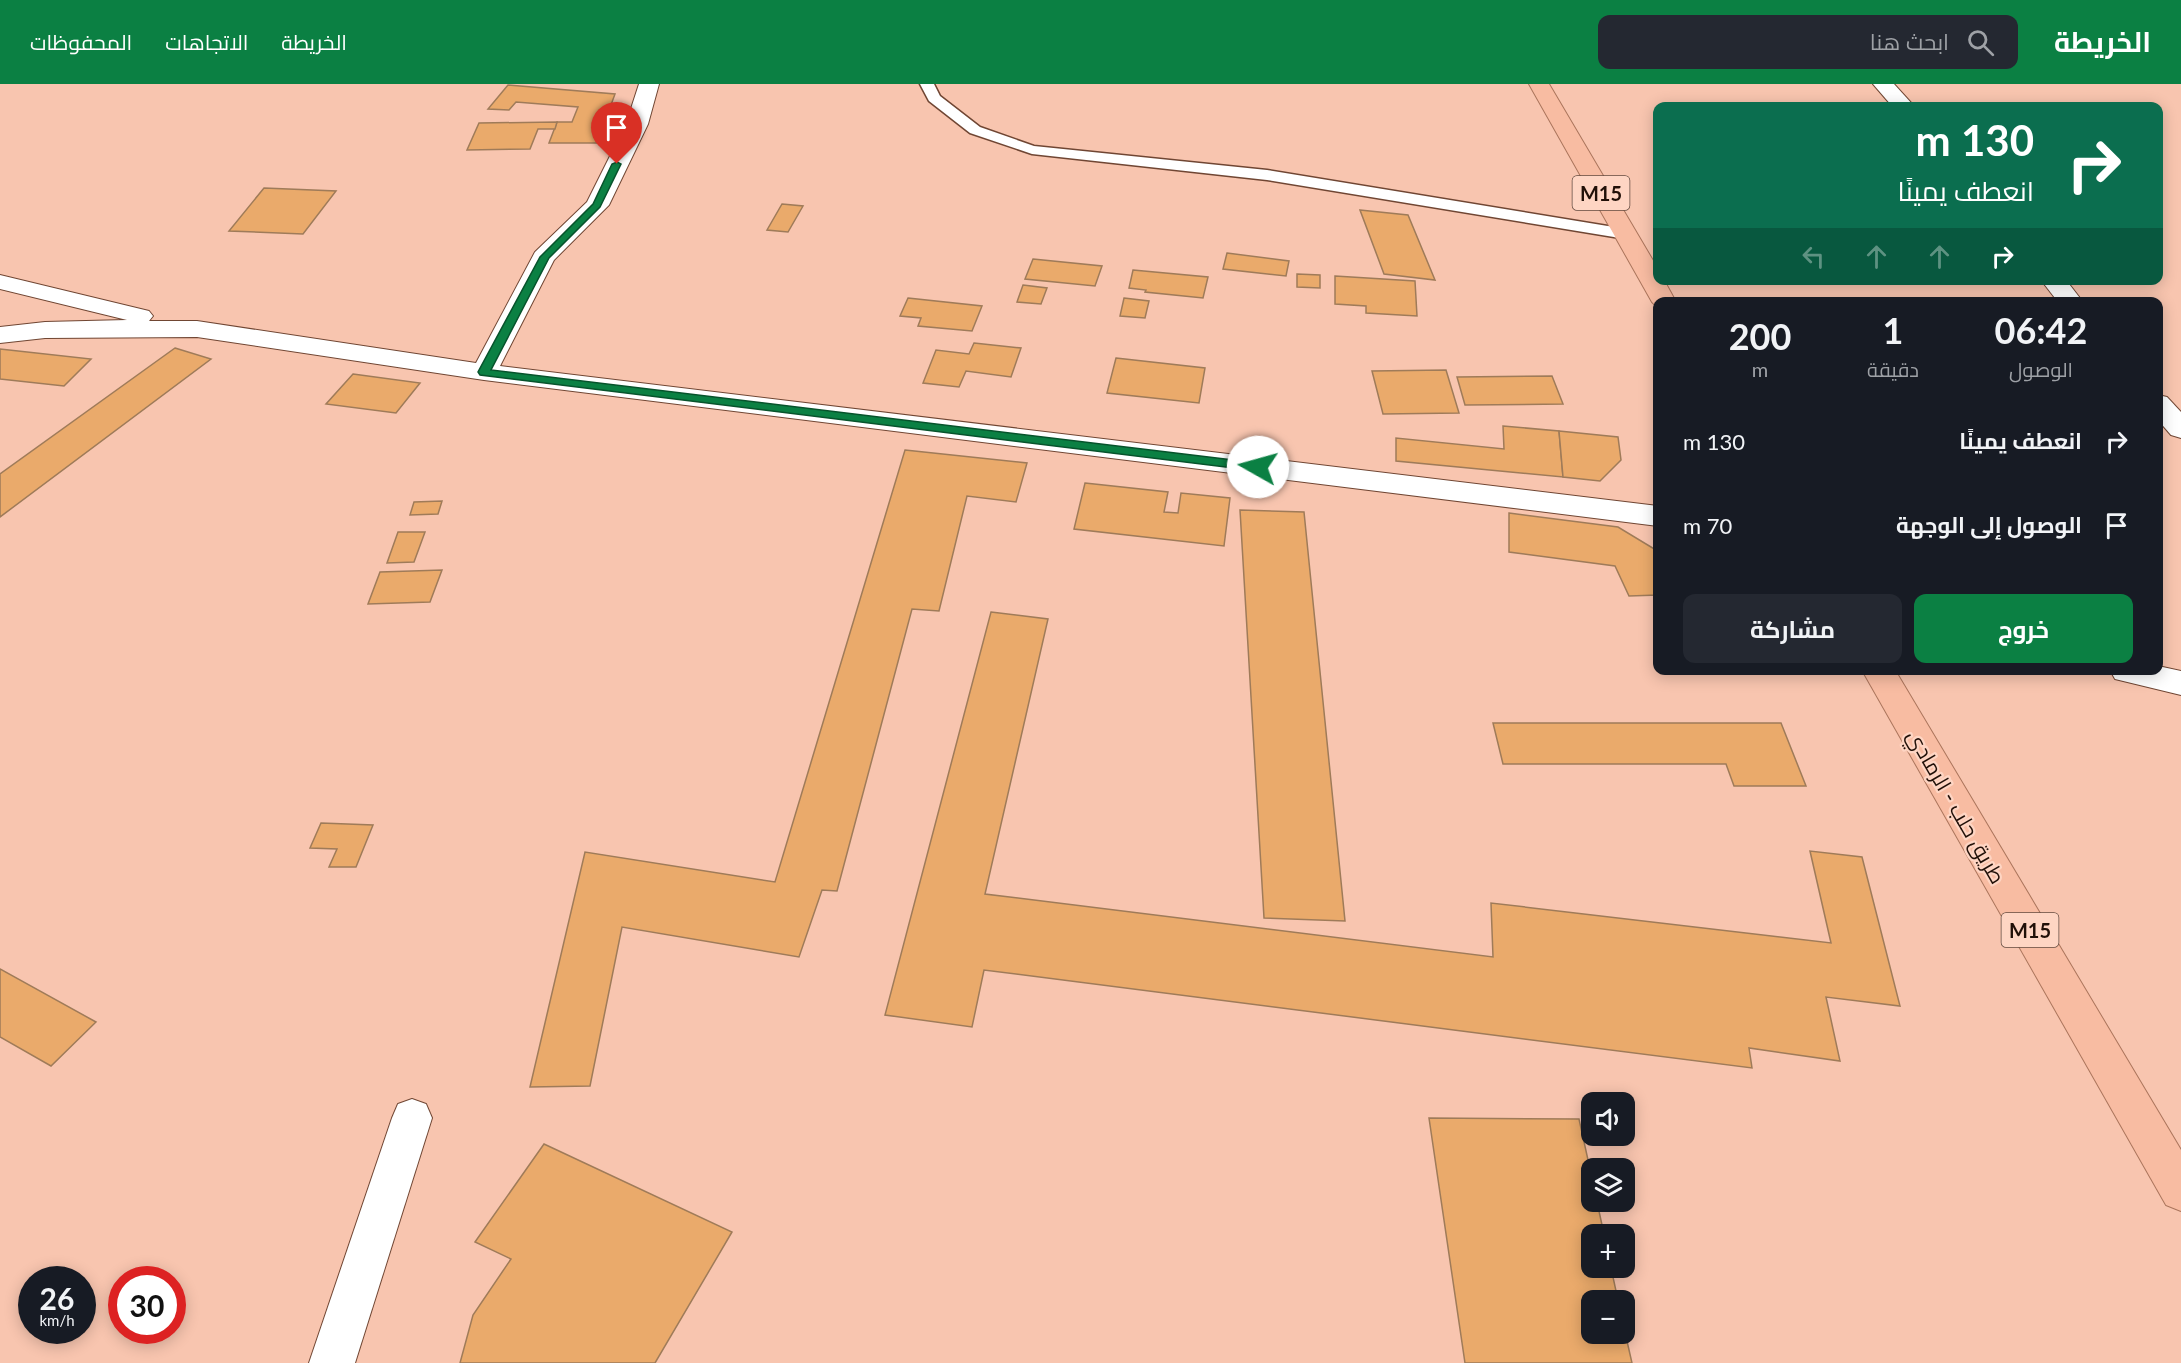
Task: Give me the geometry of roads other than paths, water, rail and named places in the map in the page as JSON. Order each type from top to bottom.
[{"type":"highway","name":"M15","points":[[1539,84],[1653,282]]},
{"type":"highway","name":"طريق حلب - الرمادي","points":[[1881,675],[2181,1190]]},
{"type":"street","points":[[484,372],[544,257],[597,205],[637,124],[649,84]]},
{"type":"street","points":[[1883,84],[1899,102]]},
{"type":"street","points":[[0,282],[197,329],[484,372],[1653,515]]},
{"type":"street","points":[[2057,285],[2067,297]]},
{"type":"street","points":[[0,335],[111,328],[197,329]]},
{"type":"street","points":[[2163,409],[2181,429]]},
{"type":"street","points":[[2147,675],[2181,683]]},
{"type":"street","points":[[332,1363],[412,1118]]},
{"type":"lane","points":[[927,84],[934,98],[975,130],[1032,150],[1267,175],[1626,234]]}]
